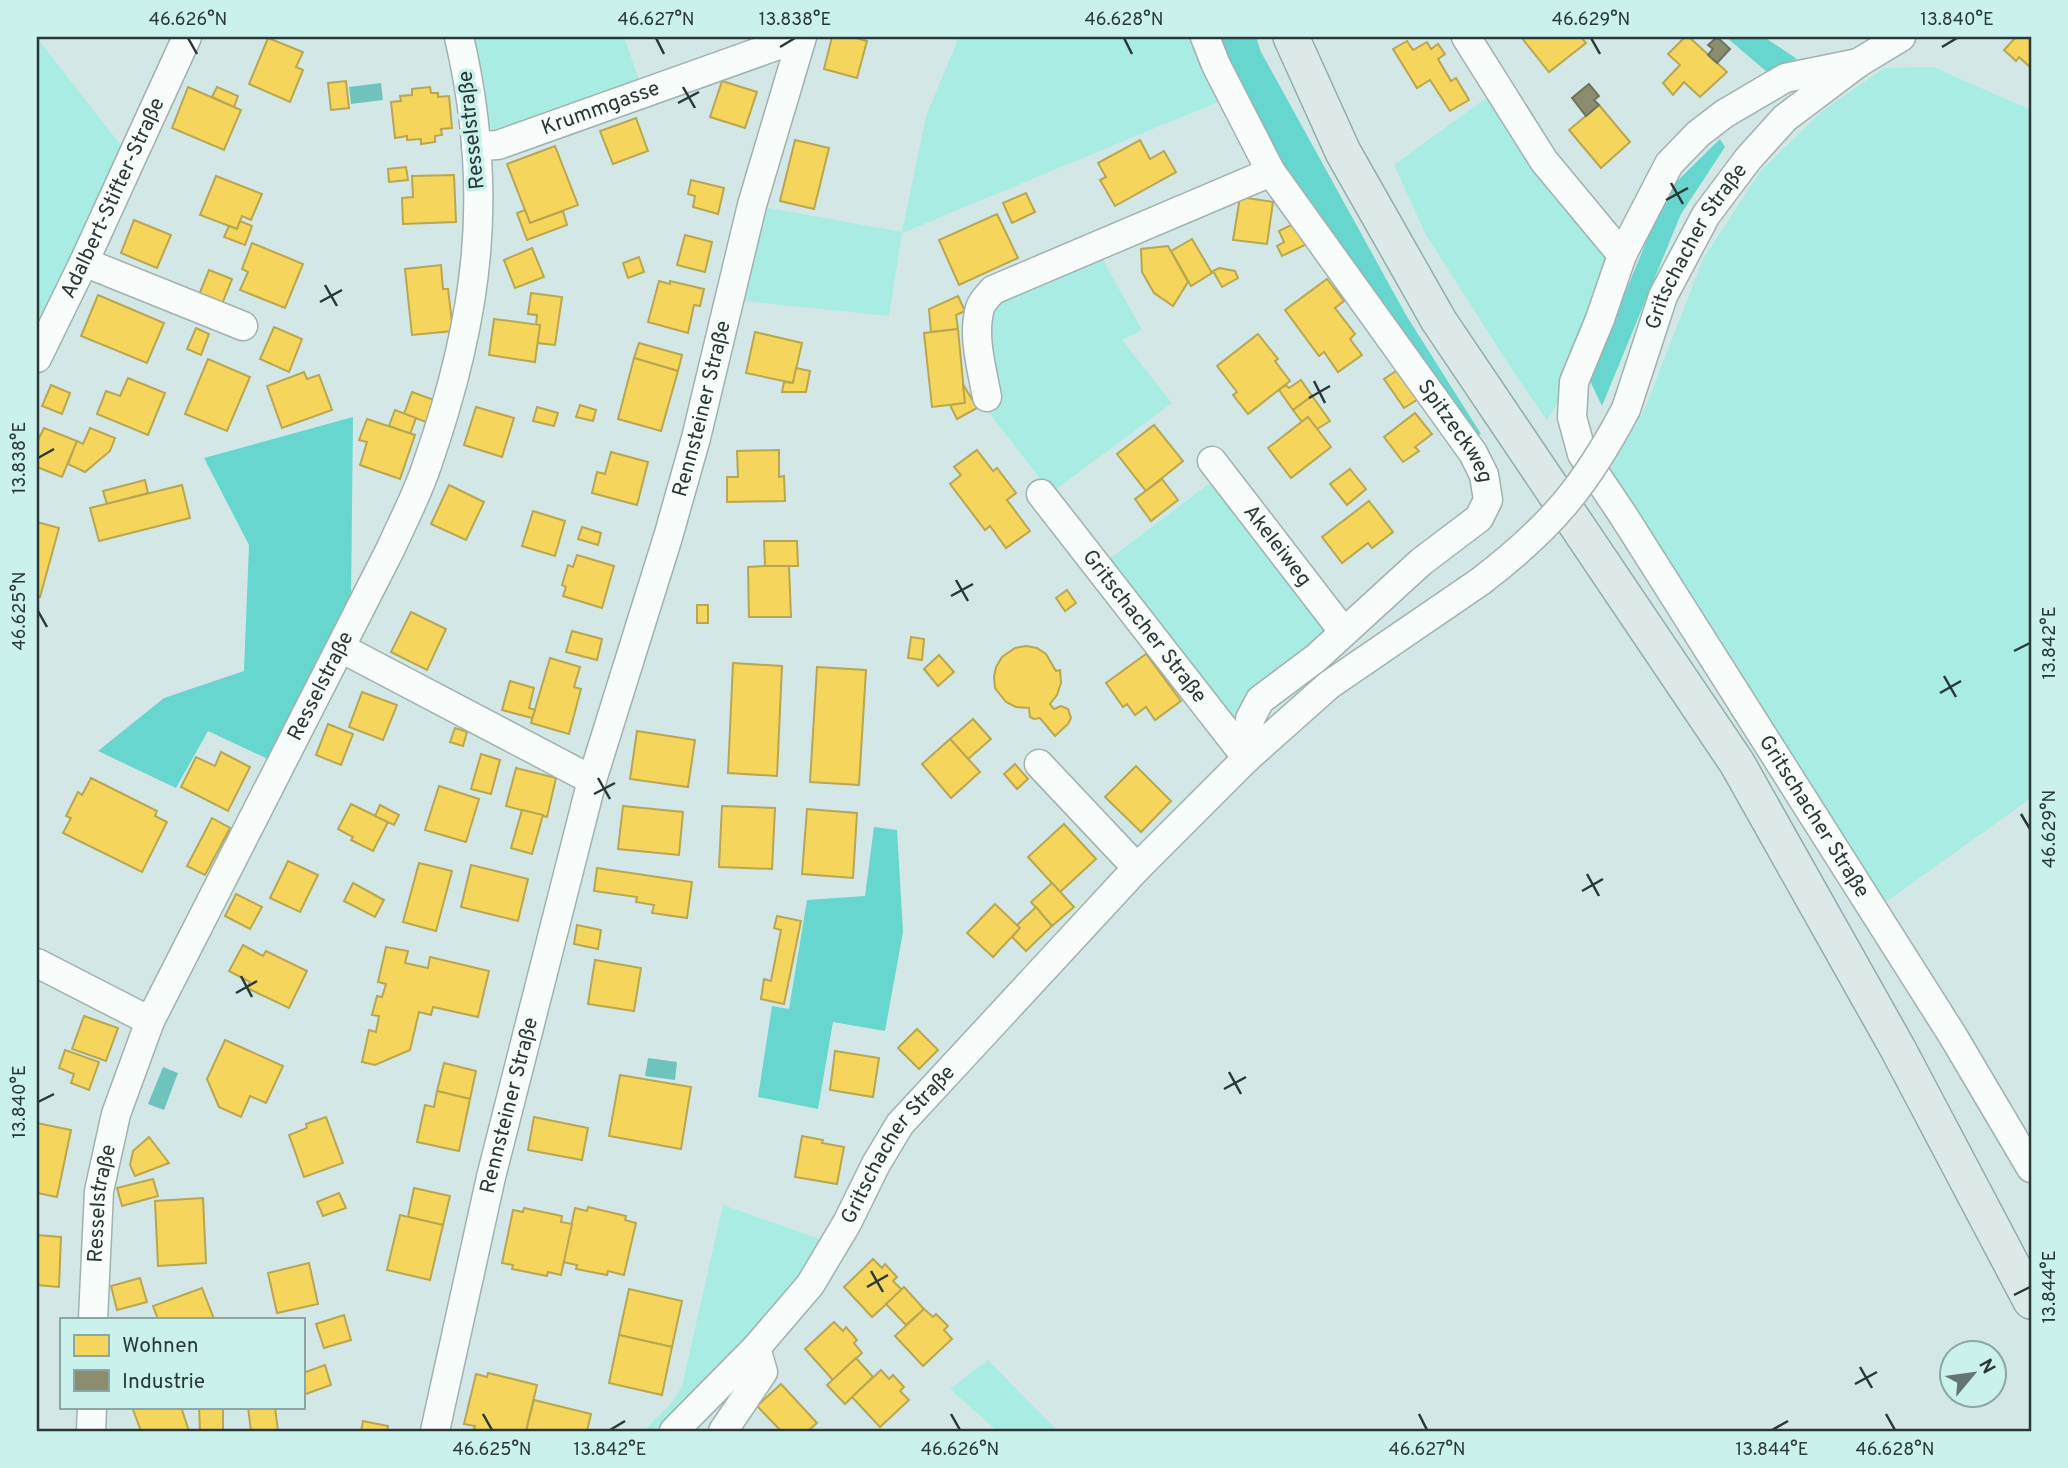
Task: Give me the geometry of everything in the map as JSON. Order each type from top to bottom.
[{"type":"main road","points":[[1291,37],[1343,152],[1439,321],[1737,763],[1898,1049],[2031,1301]]},
{"type":"main road","points":[[1983,1209],[2031,1260]]},
{"type":"street","name":"Adalbert-Stifter-Straße","points":[[37,358],[85,262],[187,37]]},
{"type":"street","name":"Resselstraße","points":[[93,1318],[99,1192],[116,1114],[150,1021],[391,548],[426,468],[451,394],[467,330],[478,251],[480,195],[468,75],[459,37]]},
{"type":"street","name":"Krummgasse","points":[[477,146],[498,145],[764,48],[802,37]]},
{"type":"street","name":"Rennsteiner Straße","points":[[435,1431],[491,1177],[592,780],[693,450],[752,205],[802,37]]},
{"type":"street","name":"Spitzeckweg","points":[[1205,37],[1216,65],[1271,172],[1473,453],[1484,475],[1488,500],[1479,518],[1421,562],[1316,658],[1260,699],[1250,719],[1247,758]]},
{"type":"street","points":[[1466,37],[1544,161],[1622,255]]},
{"type":"street","name":"Gritschacher Straße","points":[[674,1431],[756,1349],[810,1285],[900,1124],[1137,868],[1247,758],[1329,685],[1481,581],[1523,548],[1573,496],[1604,451],[1626,409],[1663,296],[1706,215],[1748,159],[1785,118],[1858,63],[1901,37]]},
{"type":"street","name":"Gritschacher Straße","points":[[1858,63],[1785,78],[1724,114],[1698,134],[1669,164],[1622,255],[1574,382],[1572,417],[1582,454],[1938,1013],[2031,1168]]},
{"type":"street","points":[[987,397],[979,357],[978,327],[981,305],[993,290],[1271,172]]},
{"type":"street","points":[[85,262],[243,326]]},
{"type":"street","name":"Akeleiweg","points":[[1212,461],[1343,631]]},
{"type":"street","name":"Gritschacher Straße","points":[[1041,494],[1247,758]]},
{"type":"street","points":[[341,649],[592,780]]},
{"type":"street","points":[[1039,764],[1137,868]]},
{"type":"street","points":[[37,963],[150,1021]]},
{"type":"street","points":[[723,1431],[763,1372],[756,1349]]},
{"type":"street","points":[[92,1408],[92,1431]]},
{"type":"shaded area","points":[[474,37],[624,37],[640,82],[497,131],[488,127],[485,85]]},
{"type":"shaded area","points":[[959,37],[1194,37],[1218,102],[902,233],[889,316],[742,301],[764,207],[902,232],[926,116]]},
{"type":"shaded area","points":[[1213,37],[1256,37],[1261,52],[1406,315],[1481,434],[1471,437],[1277,166]]},
{"type":"shaded area","points":[[1726,37],[1764,37],[1797,59],[1767,72]]},
{"type":"shaded area","points":[[37,38],[123,148],[37,340]]},
{"type":"shaded area","points":[[1933,67],[2031,110],[2031,798],[1880,906],[1608,473],[1646,406],[1703,259],[1760,172],[1821,112],[1884,68]]},
{"type":"shaded area","points":[[381,83],[383,100],[351,104],[349,87]]},
{"type":"shaded area","points":[[1486,98],[1609,259],[1557,404],[1547,420],[1426,235],[1394,165]]},
{"type":"shaded area","points":[[1720,139],[1725,147],[1681,214],[1602,406],[1589,379],[1668,190]]},
{"type":"shaded area","points":[[1098,251],[1142,330],[1122,340],[1172,403],[1051,493],[984,406],[989,371],[990,313],[998,302]]},
{"type":"shaded area","points":[[353,417],[351,600],[268,759],[208,731],[176,788],[98,751],[164,698],[244,671],[249,545],[204,458]]},
{"type":"shaded area","points":[[1214,480],[1326,628],[1322,641],[1239,723],[1231,724],[1104,563]]},
{"type":"shaded area","points":[[874,827],[897,830],[903,932],[885,1031],[833,1022],[818,1109],[758,1097],[772,1006],[789,1009],[807,900],[865,896]]},
{"type":"shaded area","points":[[648,1058],[677,1062],[675,1080],[645,1076]]},
{"type":"shaded area","points":[[163,1067],[178,1073],[164,1110],[148,1104]]},
{"type":"shaded area","points":[[723,1205],[822,1240],[802,1282],[661,1431],[644,1431],[672,1402],[682,1386]]},
{"type":"shaded area","points":[[988,1360],[1058,1431],[997,1431],[950,1389]]},
{"type":"building: Wohnen","points":[[832,37],[852,37],[867,41],[857,78],[824,69]]},
{"type":"building: Wohnen","points":[[1521,37],[1581,37],[1586,43],[1549,72]]},
{"type":"building: Wohnen","points":[[1685,37],[1689,37],[1727,72],[1700,97],[1684,82],[1673,95],[1663,83],[1680,65],[1668,54]]},
{"type":"building: Wohnen","points":[[2016,37],[2031,37],[2031,68],[2019,57],[2016,61],[2004,50]]},
{"type":"building: Wohnen","points":[[268,38],[303,52],[296,67],[303,70],[290,102],[249,84]]},
{"type":"building: Wohnen","points":[[1407,41],[1413,50],[1427,42],[1431,49],[1438,44],[1445,54],[1438,59],[1451,81],[1456,78],[1469,100],[1450,111],[1430,80],[1417,88],[1393,49]]},
{"type":"building: Wohnen","points":[[346,81],[349,108],[331,110],[328,83]]},
{"type":"building: Wohnen","points":[[722,81],[757,92],[745,128],[710,117]]},
{"type":"building: Wohnen","points":[[188,87],[241,110],[224,150],[172,128]]},
{"type":"building: Wohnen","points":[[217,87],[238,96],[234,107],[212,97]]},
{"type":"building: Wohnen","points":[[430,87],[431,93],[438,93],[438,97],[449,96],[452,128],[441,129],[442,135],[435,136],[435,142],[421,144],[421,139],[407,140],[407,136],[395,138],[391,102],[401,101],[400,96],[412,95],[412,89]]},
{"type":"building: Wohnen","points":[[1599,105],[1630,142],[1601,168],[1569,130]]},
{"type":"building: Wohnen","points":[[636,118],[648,151],[613,164],[600,131]]},
{"type":"building: Wohnen","points":[[795,140],[829,148],[814,209],[780,201]]},
{"type":"building: Wohnen","points":[[1140,140],[1150,159],[1164,151],[1176,172],[1115,206],[1100,180],[1106,177],[1098,163]]},
{"type":"building: Wohnen","points":[[555,146],[578,205],[530,223],[507,164]]},
{"type":"building: Wohnen","points":[[406,167],[408,180],[389,182],[388,169]]},
{"type":"building: Wohnen","points":[[454,175],[456,222],[403,224],[402,198],[413,197],[412,176]]},
{"type":"building: Wohnen","points":[[216,176],[262,194],[251,220],[242,216],[237,229],[200,215]]},
{"type":"building: Wohnen","points":[[691,180],[724,188],[718,214],[693,207],[695,196],[688,194]]},
{"type":"building: Wohnen","points":[[1026,193],[1035,212],[1012,223],[1003,203]]},
{"type":"building: Wohnen","points":[[1240,197],[1273,202],[1267,244],[1233,240]]},
{"type":"building: Wohnen","points":[[525,210],[530,223],[563,211],[567,225],[527,240],[517,213]]},
{"type":"building: Wohnen","points":[[997,214],[1018,258],[959,285],[939,240]]},
{"type":"building: Wohnen","points":[[134,220],[171,235],[157,268],[121,253]]},
{"type":"building: Wohnen","points":[[240,221],[252,226],[245,245],[224,237],[229,226],[237,229]]},
{"type":"building: Wohnen","points":[[1297,222],[1307,244],[1282,256],[1277,246],[1284,242],[1279,231]]},
{"type":"building: Wohnen","points":[[685,235],[712,242],[705,272],[677,265]]},
{"type":"building: Wohnen","points":[[1192,239],[1212,273],[1191,286],[1171,251]]},
{"type":"building: Wohnen","points":[[252,243],[303,264],[285,308],[240,290],[248,272],[242,269]]},
{"type":"building: Wohnen","points":[[1168,246],[1188,282],[1173,306],[1154,293],[1142,272],[1141,249]]},
{"type":"building: Wohnen","points":[[532,248],[544,277],[515,288],[504,260]]},
{"type":"building: Wohnen","points":[[639,257],[644,272],[628,278],[623,263]]},
{"type":"building: Wohnen","points":[[441,265],[443,289],[448,289],[453,331],[412,335],[405,269]]},
{"type":"building: Wohnen","points":[[1219,268],[1235,271],[1238,278],[1222,287],[1213,271]]},
{"type":"building: Wohnen","points":[[209,270],[232,279],[222,304],[199,295]]},
{"type":"building: Wohnen","points":[[1327,279],[1344,301],[1335,308],[1355,334],[1350,339],[1362,355],[1338,372],[1324,352],[1319,356],[1285,310]]},
{"type":"building: Wohnen","points":[[659,281],[704,289],[700,306],[694,305],[688,333],[648,322]]},
{"type":"building: Wohnen","points":[[531,293],[562,297],[555,345],[537,343],[540,325],[536,325],[537,315],[528,314]]},
{"type":"building: Wohnen","points":[[98,295],[164,323],[147,363],[81,336]]},
{"type":"building: Wohnen","points":[[958,296],[965,311],[956,315],[958,329],[931,332],[929,309]]},
{"type":"building: Wohnen","points":[[494,319],[540,325],[535,362],[489,355]]},
{"type":"building: Wohnen","points":[[274,327],[302,339],[289,372],[260,359]]},
{"type":"building: Wohnen","points":[[196,328],[209,334],[201,355],[187,349]]},
{"type":"building: Wohnen","points":[[958,329],[965,403],[932,407],[924,333]]},
{"type":"building: Wohnen","points":[[755,332],[802,343],[793,383],[746,373]]},
{"type":"building: Wohnen","points":[[1258,334],[1278,359],[1275,361],[1290,381],[1248,414],[1233,395],[1237,392],[1217,366]]},
{"type":"building: Wohnen","points":[[639,343],[682,355],[678,371],[634,358]]},
{"type":"building: Wohnen","points":[[634,358],[678,371],[661,431],[618,419]]},
{"type":"building: Wohnen","points":[[208,359],[250,377],[227,431],[185,414]]},
{"type":"building: Wohnen","points":[[796,368],[810,371],[806,392],[782,392],[784,382],[793,383]]},
{"type":"building: Wohnen","points":[[1399,369],[1420,398],[1404,408],[1384,379]]},
{"type":"building: Wohnen","points":[[304,372],[307,379],[319,375],[332,410],[282,428],[267,386]]},
{"type":"building: Wohnen","points":[[128,378],[165,393],[148,435],[97,414],[106,391],[120,396]]},
{"type":"building: Wohnen","points":[[1301,380],[1312,396],[1293,410],[1279,390],[1286,385],[1289,388]]},
{"type":"building: Wohnen","points":[[963,384],[977,408],[957,419],[950,405],[965,403]]},
{"type":"building: Wohnen","points":[[51,385],[70,393],[62,414],[42,406]]},
{"type":"building: Wohnen","points":[[412,392],[437,401],[429,423],[404,414]]},
{"type":"building: Wohnen","points":[[1312,396],[1330,421],[1317,429],[1308,417],[1302,422],[1293,410]]},
{"type":"building: Wohnen","points":[[580,405],[596,410],[593,421],[576,417]]},
{"type":"building: Wohnen","points":[[476,407],[514,418],[502,457],[464,445]]},
{"type":"building: Wohnen","points":[[537,407],[558,413],[554,426],[533,421]]},
{"type":"building: Wohnen","points":[[395,410],[416,418],[410,434],[389,426]]},
{"type":"building: Wohnen","points":[[1415,413],[1432,434],[1415,447],[1419,451],[1403,462],[1384,437]]},
{"type":"building: Wohnen","points":[[1308,417],[1331,447],[1291,478],[1268,448]]},
{"type":"building: Wohnen","points":[[367,419],[415,435],[400,479],[360,465],[367,442],[359,440]]},
{"type":"building: Wohnen","points":[[1154,425],[1183,461],[1146,491],[1117,454]]},
{"type":"building: Wohnen","points":[[44,428],[77,441],[62,477],[37,467],[37,442]]},
{"type":"building: Wohnen","points":[[90,428],[115,438],[110,451],[85,472],[68,464],[77,441],[83,444]]},
{"type":"building: Wohnen","points":[[779,450],[779,477],[784,476],[785,501],[727,502],[727,477],[738,477],[737,451]]},
{"type":"building: Wohnen","points":[[977,450],[993,471],[997,468],[1016,493],[1007,500],[1030,531],[1006,548],[990,526],[985,530],[950,484],[961,475],[954,467]]},
{"type":"building: Wohnen","points":[[611,452],[648,462],[637,505],[592,493],[597,472],[605,474]]},
{"type":"building: Wohnen","points":[[1350,469],[1366,489],[1347,505],[1330,484]]},
{"type":"building: Wohnen","points":[[1162,479],[1178,500],[1151,521],[1135,499]]},
{"type":"building: Wohnen","points":[[145,480],[148,493],[107,504],[103,491]]},
{"type":"building: Wohnen","points":[[182,485],[190,518],[99,541],[90,508]]},
{"type":"building: Wohnen","points":[[449,485],[484,502],[466,540],[431,524]]},
{"type":"building: Wohnen","points":[[1369,501],[1393,532],[1372,548],[1368,543],[1342,563],[1322,537]]},
{"type":"building: Wohnen","points":[[533,511],[565,521],[555,556],[522,546]]},
{"type":"building: Wohnen","points":[[37,522],[59,528],[40,597],[37,597]]},
{"type":"building: Wohnen","points":[[582,527],[601,533],[598,545],[578,539]]},
{"type":"building: Wohnen","points":[[764,541],[797,541],[798,566],[765,566]]},
{"type":"building: Wohnen","points":[[577,555],[614,566],[602,608],[563,596],[566,587],[562,585],[568,565],[573,567]]},
{"type":"building: Wohnen","points":[[789,566],[791,617],[749,617],[748,567]]},
{"type":"building: Wohnen","points":[[1067,590],[1076,603],[1065,611],[1056,598]]},
{"type":"building: Wohnen","points":[[697,605],[708,605],[708,623],[697,623]]},
{"type":"building: Wohnen","points":[[411,612],[446,629],[427,670],[391,652]]},
{"type":"building: Wohnen","points":[[572,631],[602,639],[597,660],[566,652]]},
{"type":"building: Wohnen","points":[[911,637],[924,639],[922,660],[908,658]]},
{"type":"building: Wohnen","points":[[1015,648],[1037,648],[1046,654],[1056,671],[1060,670],[1061,683],[1050,704],[1054,709],[1061,706],[1068,709],[1071,718],[1055,736],[1040,718],[1030,717],[1029,708],[1016,707],[1006,702],[995,688],[996,667],[1002,657]]},
{"type":"building: Wohnen","points":[[1146,654],[1181,701],[1155,720],[1146,707],[1135,715],[1127,704],[1123,707],[1106,683]]},
{"type":"building: Wohnen","points":[[939,655],[954,672],[938,686],[924,669]]},
{"type":"building: Wohnen","points":[[550,658],[580,667],[574,687],[581,689],[569,734],[531,723]]},
{"type":"building: Wohnen","points":[[733,663],[782,666],[777,776],[728,773]]},
{"type":"building: Wohnen","points":[[817,667],[866,670],[859,785],[810,782]]},
{"type":"building: Wohnen","points":[[510,681],[534,688],[529,708],[535,710],[532,718],[502,710]]},
{"type":"building: Wohnen","points":[[362,692],[397,705],[383,740],[349,727]]},
{"type":"building: Wohnen","points":[[973,719],[991,739],[968,759],[950,739]]},
{"type":"building: Wohnen","points":[[328,724],[353,734],[341,765],[316,755]]},
{"type":"building: Wohnen","points":[[455,728],[467,732],[463,746],[450,742]]},
{"type":"building: Wohnen","points":[[637,731],[695,740],[688,787],[630,779]]},
{"type":"building: Wohnen","points":[[950,739],[980,772],[951,798],[922,764]]},
{"type":"building: Wohnen","points":[[221,752],[250,767],[228,811],[181,787],[196,757],[215,766]]},
{"type":"building: Wohnen","points":[[481,754],[500,760],[491,794],[471,789]]},
{"type":"building: Wohnen","points":[[1015,764],[1028,779],[1017,789],[1004,774]]},
{"type":"building: Wohnen","points":[[1136,766],[1171,801],[1141,832],[1105,797]]},
{"type":"building: Wohnen","points":[[516,768],[556,778],[547,817],[506,806]]},
{"type":"building: Wohnen","points":[[91,778],[157,811],[155,816],[167,822],[142,872],[63,833],[71,818],[66,816],[78,792],[82,795]]},
{"type":"building: Wohnen","points":[[439,786],[479,799],[466,842],[425,830]]},
{"type":"building: Wohnen","points":[[351,804],[388,822],[373,851],[351,840],[353,837],[338,829]]},
{"type":"building: Wohnen","points":[[380,805],[399,815],[394,825],[375,816]]},
{"type":"building: Wohnen","points":[[623,806],[683,812],[679,855],[618,849]]},
{"type":"building: Wohnen","points":[[722,806],[775,808],[772,869],[719,867]]},
{"type":"building: Wohnen","points":[[807,809],[857,813],[853,878],[802,874]]},
{"type":"building: Wohnen","points":[[522,810],[543,815],[532,854],[511,848]]},
{"type":"building: Wohnen","points":[[212,818],[230,828],[205,875],[187,866]]},
{"type":"building: Wohnen","points":[[1064,824],[1096,859],[1060,892],[1028,857]]},
{"type":"building: Wohnen","points":[[288,861],[318,875],[300,912],[270,898]]},
{"type":"building: Wohnen","points":[[419,863],[452,871],[436,931],[403,922]]},
{"type":"building: Wohnen","points":[[471,865],[528,879],[518,921],[461,907]]},
{"type":"building: Wohnen","points":[[597,868],[692,882],[687,918],[652,913],[654,905],[636,902],[637,897],[594,891]]},
{"type":"building: Wohnen","points":[[353,883],[384,900],[375,917],[344,901]]},
{"type":"building: Wohnen","points":[[1052,883],[1074,907],[1052,926],[1031,902]]},
{"type":"building: Wohnen","points":[[236,894],[262,907],[250,929],[225,916]]},
{"type":"building: Wohnen","points":[[995,904],[1020,928],[993,957],[967,933]]},
{"type":"building: Wohnen","points":[[1036,907],[1052,926],[1026,951],[1012,937],[1020,928],[1017,925]]},
{"type":"building: Wohnen","points":[[777,916],[801,921],[784,1004],[761,999],[764,979],[771,981],[781,930],[774,928]]},
{"type":"building: Wohnen","points":[[577,925],[601,930],[598,949],[574,944]]},
{"type":"building: Wohnen","points":[[243,945],[263,956],[266,951],[307,971],[289,1008],[247,988],[250,982],[229,971]]},
{"type":"building: Wohnen","points":[[386,947],[408,951],[405,963],[428,968],[430,957],[489,971],[478,1017],[433,1007],[431,1015],[419,1012],[410,1050],[375,1065],[362,1062],[369,1030],[376,1032],[379,1016],[372,1015],[377,996],[382,997],[386,984],[378,982]]},
{"type":"building: Wohnen","points":[[595,960],[641,968],[634,1011],[588,1004]]},
{"type":"building: Wohnen","points":[[84,1016],[118,1028],[106,1061],[72,1049]]},
{"type":"building: Wohnen","points":[[917,1029],[938,1050],[919,1069],[898,1048]]},
{"type":"building: Wohnen","points":[[225,1040],[283,1066],[266,1103],[250,1096],[241,1117],[219,1107],[207,1079]]},
{"type":"building: Wohnen","points":[[65,1050],[99,1062],[89,1090],[71,1083],[74,1074],[59,1068]]},
{"type":"building: Wohnen","points":[[835,1051],[879,1058],[873,1097],[830,1090]]},
{"type":"building: Wohnen","points":[[444,1063],[476,1071],[470,1099],[437,1091]]},
{"type":"building: Wohnen","points":[[620,1075],[691,1087],[681,1149],[609,1136]]},
{"type":"building: Wohnen","points":[[437,1091],[470,1099],[459,1151],[417,1142],[425,1105],[434,1107]]},
{"type":"building: Wohnen","points":[[326,1117],[343,1163],[304,1177],[289,1135],[307,1128],[306,1124]]},
{"type":"building: Wohnen","points":[[534,1117],[588,1128],[582,1160],[528,1150]]},
{"type":"building: Wohnen","points":[[37,1123],[71,1130],[57,1197],[37,1193]]},
{"type":"building: Wohnen","points":[[802,1136],[844,1147],[837,1184],[795,1177]]},
{"type":"building: Wohnen","points":[[149,1137],[169,1163],[135,1176],[130,1165],[133,1151]]},
{"type":"building: Wohnen","points":[[153,1179],[158,1196],[122,1206],[117,1188]]},
{"type":"building: Wohnen","points":[[414,1188],[450,1196],[443,1225],[408,1217]]},
{"type":"building: Wohnen","points":[[339,1193],[346,1208],[323,1216],[317,1202]]},
{"type":"building: Wohnen","points":[[203,1198],[206,1263],[158,1266],[155,1201]]},
{"type":"building: Wohnen","points":[[588,1207],[626,1216],[625,1220],[636,1223],[624,1275],[608,1271],[607,1275],[576,1269],[577,1265],[563,1262],[575,1208],[587,1211]]},
{"type":"building: Wohnen","points":[[524,1208],[562,1216],[561,1222],[572,1224],[561,1275],[548,1272],[547,1276],[512,1269],[513,1265],[502,1263],[513,1210],[523,1212]]},
{"type":"building: Wohnen","points":[[400,1215],[443,1225],[430,1280],[387,1270]]},
{"type":"building: Wohnen","points":[[37,1235],[61,1237],[59,1287],[37,1285]]},
{"type":"building: Wohnen","points":[[873,1259],[882,1268],[885,1264],[897,1277],[893,1281],[902,1290],[872,1317],[844,1287]]},
{"type":"building: Wohnen","points":[[309,1263],[318,1304],[277,1313],[268,1273]]},
{"type":"building: Wohnen","points":[[140,1278],[147,1302],[117,1310],[111,1286]]},
{"type":"building: Wohnen","points":[[904,1287],[924,1309],[906,1325],[886,1304]]},
{"type":"building: Wohnen","points":[[202,1288],[214,1318],[158,1318],[153,1306]]},
{"type":"building: Wohnen","points":[[629,1289],[682,1301],[672,1347],[619,1335]]},
{"type":"building: Wohnen","points":[[924,1309],[933,1317],[936,1314],[948,1326],[944,1330],[952,1339],[923,1366],[895,1336]]},
{"type":"building: Wohnen","points":[[344,1315],[351,1340],[324,1348],[316,1324]]},
{"type":"building: Wohnen","points":[[834,1322],[843,1331],[846,1327],[857,1340],[854,1343],[862,1353],[833,1380],[805,1349]]},
{"type":"building: Wohnen","points":[[619,1335],[672,1347],[662,1395],[609,1383]]},
{"type":"building: Wohnen","points":[[856,1358],[873,1377],[845,1404],[827,1385]]},
{"type":"building: Wohnen","points":[[325,1365],[331,1385],[304,1395],[304,1373]]},
{"type":"building: Wohnen","points":[[881,1370],[889,1379],[893,1375],[904,1387],[900,1391],[909,1400],[880,1427],[852,1397]]},
{"type":"building: Wohnen","points":[[488,1373],[537,1385],[526,1431],[473,1431],[475,1426],[464,1424],[476,1374],[487,1377]]},
{"type":"building: Wohnen","points":[[781,1384],[817,1423],[808,1431],[781,1431],[757,1406]]},
{"type":"building: Wohnen","points":[[534,1400],[591,1414],[587,1431],[526,1431]]},
{"type":"building: Wohnen","points":[[132,1408],[181,1408],[189,1431],[141,1431]]},
{"type":"building: Wohnen","points":[[199,1408],[223,1408],[223,1431],[200,1431]]},
{"type":"building: Wohnen","points":[[248,1408],[275,1408],[278,1431],[251,1431]]},
{"type":"building: Wohnen","points":[[363,1421],[388,1426],[387,1431],[361,1431]]},
{"type":"building: Industrie","points":[[1717,37],[1730,49],[1717,63],[1708,55],[1713,49],[1708,45]]},
{"type":"building: Industrie","points":[[1589,84],[1599,96],[1594,100],[1599,105],[1586,116],[1572,98]]}]
